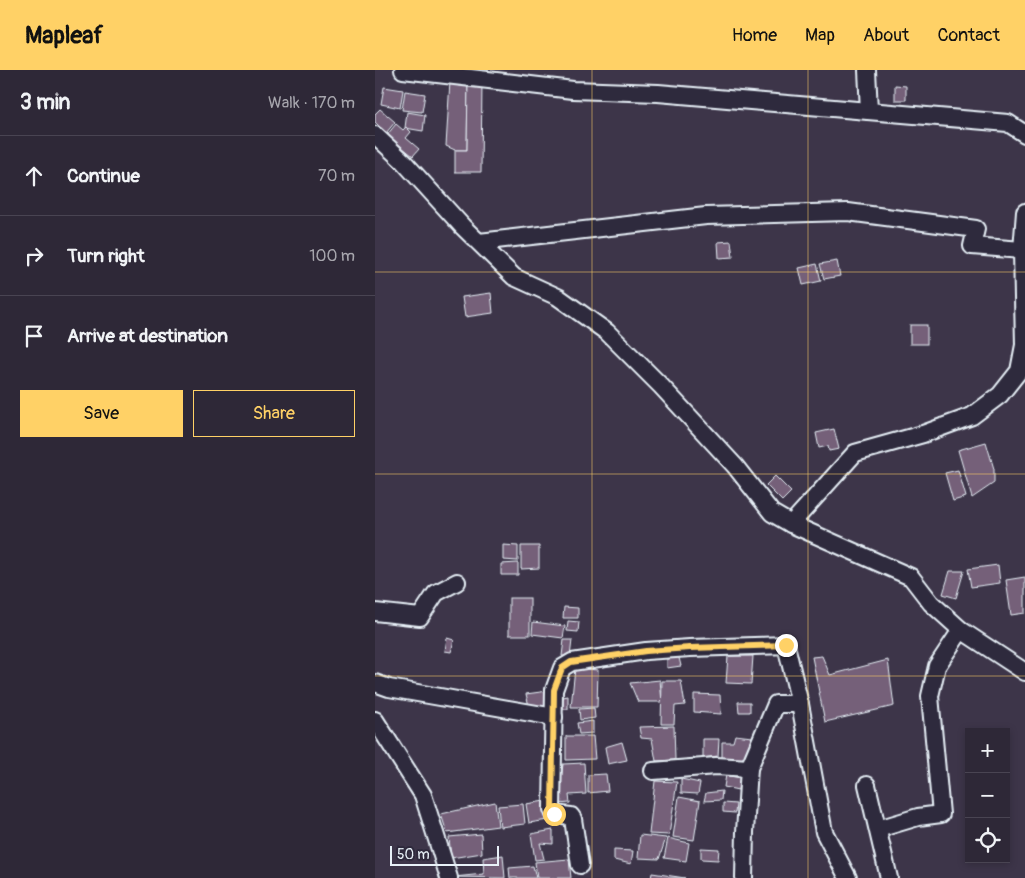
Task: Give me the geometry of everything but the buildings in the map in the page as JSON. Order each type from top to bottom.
[{"type":"street","points":[[403,70],[573,90],[658,93],[1008,123],[1025,134]]},
{"type":"street","points":[[867,70],[869,111]]},
{"type":"street","points":[[375,134],[403,161],[463,227],[515,276],[559,297],[607,332],[661,386],[735,466],[772,512],[791,524],[911,577],[931,603],[961,630],[1025,672]]},
{"type":"street","points":[[479,242],[706,216],[848,212],[976,229],[972,246],[1022,250]]},
{"type":"street","points":[[791,524],[855,452],[923,434],[972,416],[1023,375],[1022,250],[1025,212]]},
{"type":"street","points":[[375,612],[421,617],[436,593],[457,582]]},
{"type":"street","points":[[878,828],[918,817],[941,814],[930,696],[937,666],[961,630]]},
{"type":"street","points":[[580,865],[573,819],[571,816],[554,814],[552,809],[554,690],[562,668],[571,662],[646,651],[786,645],[800,704],[824,832],[848,878]]},
{"type":"street","points":[[375,683],[389,688],[554,717]]},
{"type":"street","points":[[744,878],[749,768],[776,704],[800,704]]},
{"type":"street","points":[[375,720],[423,795],[449,878]]},
{"type":"street","points":[[653,771],[716,766],[749,768]]},
{"type":"street","points":[[867,785],[889,878]]},
{"type":"route","points":[[554,814],[552,809],[554,690],[562,668],[566,665],[571,662],[646,651],[786,645]]}]
